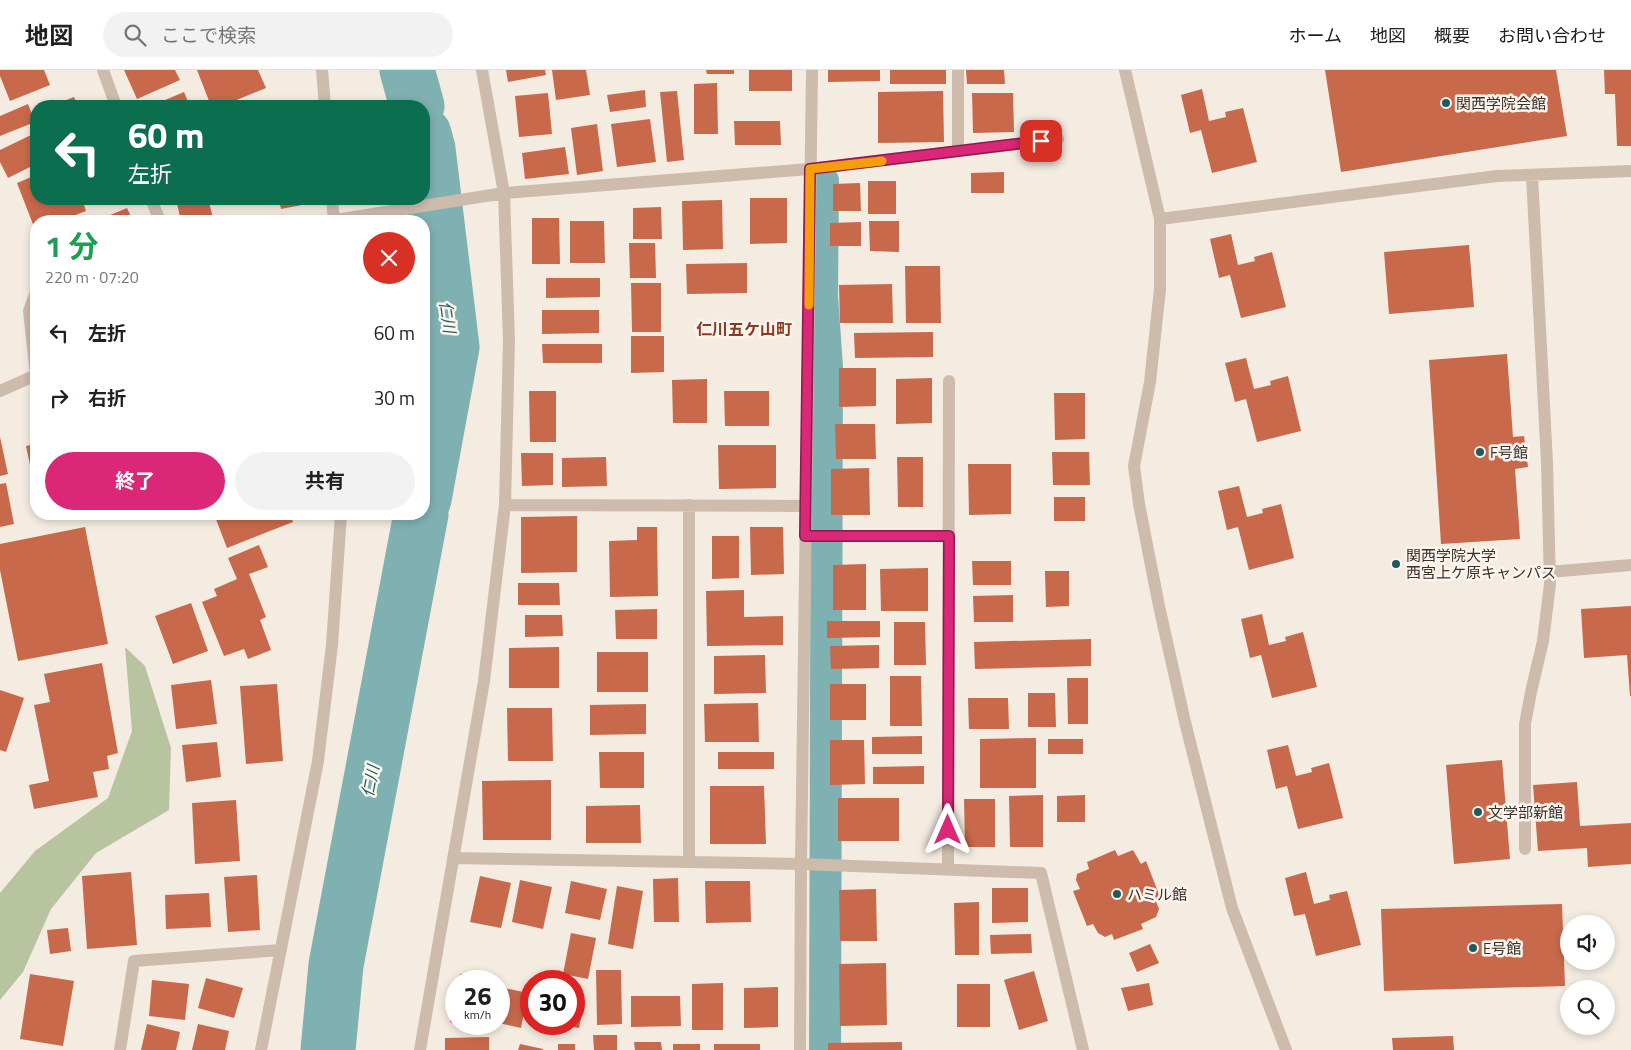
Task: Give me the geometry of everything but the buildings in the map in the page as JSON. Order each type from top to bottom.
[{"type":"street","points":[[103,70],[114,100]]},
{"type":"street","points":[[322,70],[324,100]]},
{"type":"street","points":[[420,1050],[484,681],[505,505],[509,340],[504,193],[482,70]]},
{"type":"street","points":[[800,1050],[812,70]]},
{"type":"street","points":[[958,70],[958,151]]},
{"type":"street","points":[[1125,70],[1160,219],[1160,289],[1150,382],[1134,466],[1139,504],[1158,606],[1232,908],[1286,1050]]},
{"type":"street","points":[[369,215],[504,193],[810,169],[1058,139]]},
{"type":"street","points":[[1160,219],[1497,176],[1631,171]]},
{"type":"street","points":[[1525,849],[1525,724],[1543,642],[1550,584],[1547,463],[1532,174]]},
{"type":"street","points":[[0,390],[30,378]]},
{"type":"street","points":[[948,869],[949,381]]},
{"type":"street","points":[[505,505],[806,506]]},
{"type":"street","points":[[689,506],[689,862]]},
{"type":"street","points":[[260,1050],[318,761],[332,644],[341,520]]},
{"type":"street","points":[[805,536],[949,536]]},
{"type":"street","points":[[1549,572],[1631,565]]},
{"type":"street","points":[[453,858],[801,864],[1042,873],[1083,1050]]},
{"type":"street","points":[[120,1050],[134,961],[281,950]]},
{"type":"green space","points":[[125,647],[145,666],[171,748],[169,810],[96,853],[51,909],[23,972],[0,1000],[0,893],[35,851],[108,798],[132,731]]},
{"type":"waterway","name":"仁川","points":[[407,70],[415,100]]},
{"type":"waterway","name":"仁川","points":[[430,166],[452,347],[430,466]]},
{"type":"waterway","points":[[823,181],[822,296],[827,367],[825,1050]]},
{"type":"waterway","name":"仁川","points":[[328,1050],[336,965],[420,520]]},
{"type":"slow traffic","points":[[809,305],[810,169],[882,161]]},
{"type":"place","name":"関西学院会館","points":[[1446,103]]},
{"type":"place","name":"F号館","points":[[1480,452]]},
{"type":"place","name":"関西学院大学 西宮上ケ原キャンパス","points":[[1396,564]]},
{"type":"place","name":"文学部新館","points":[[1478,812]]},
{"type":"place","name":"ハミル館","points":[[1117,894]]},
{"type":"place","name":"E号館","points":[[1473,948]]},
{"type":"district","name":"仁川五ケ山町","points":[[744,329]]},
{"type":"route","points":[[948,830],[949,536],[805,536],[810,169],[1041,141]]}]
